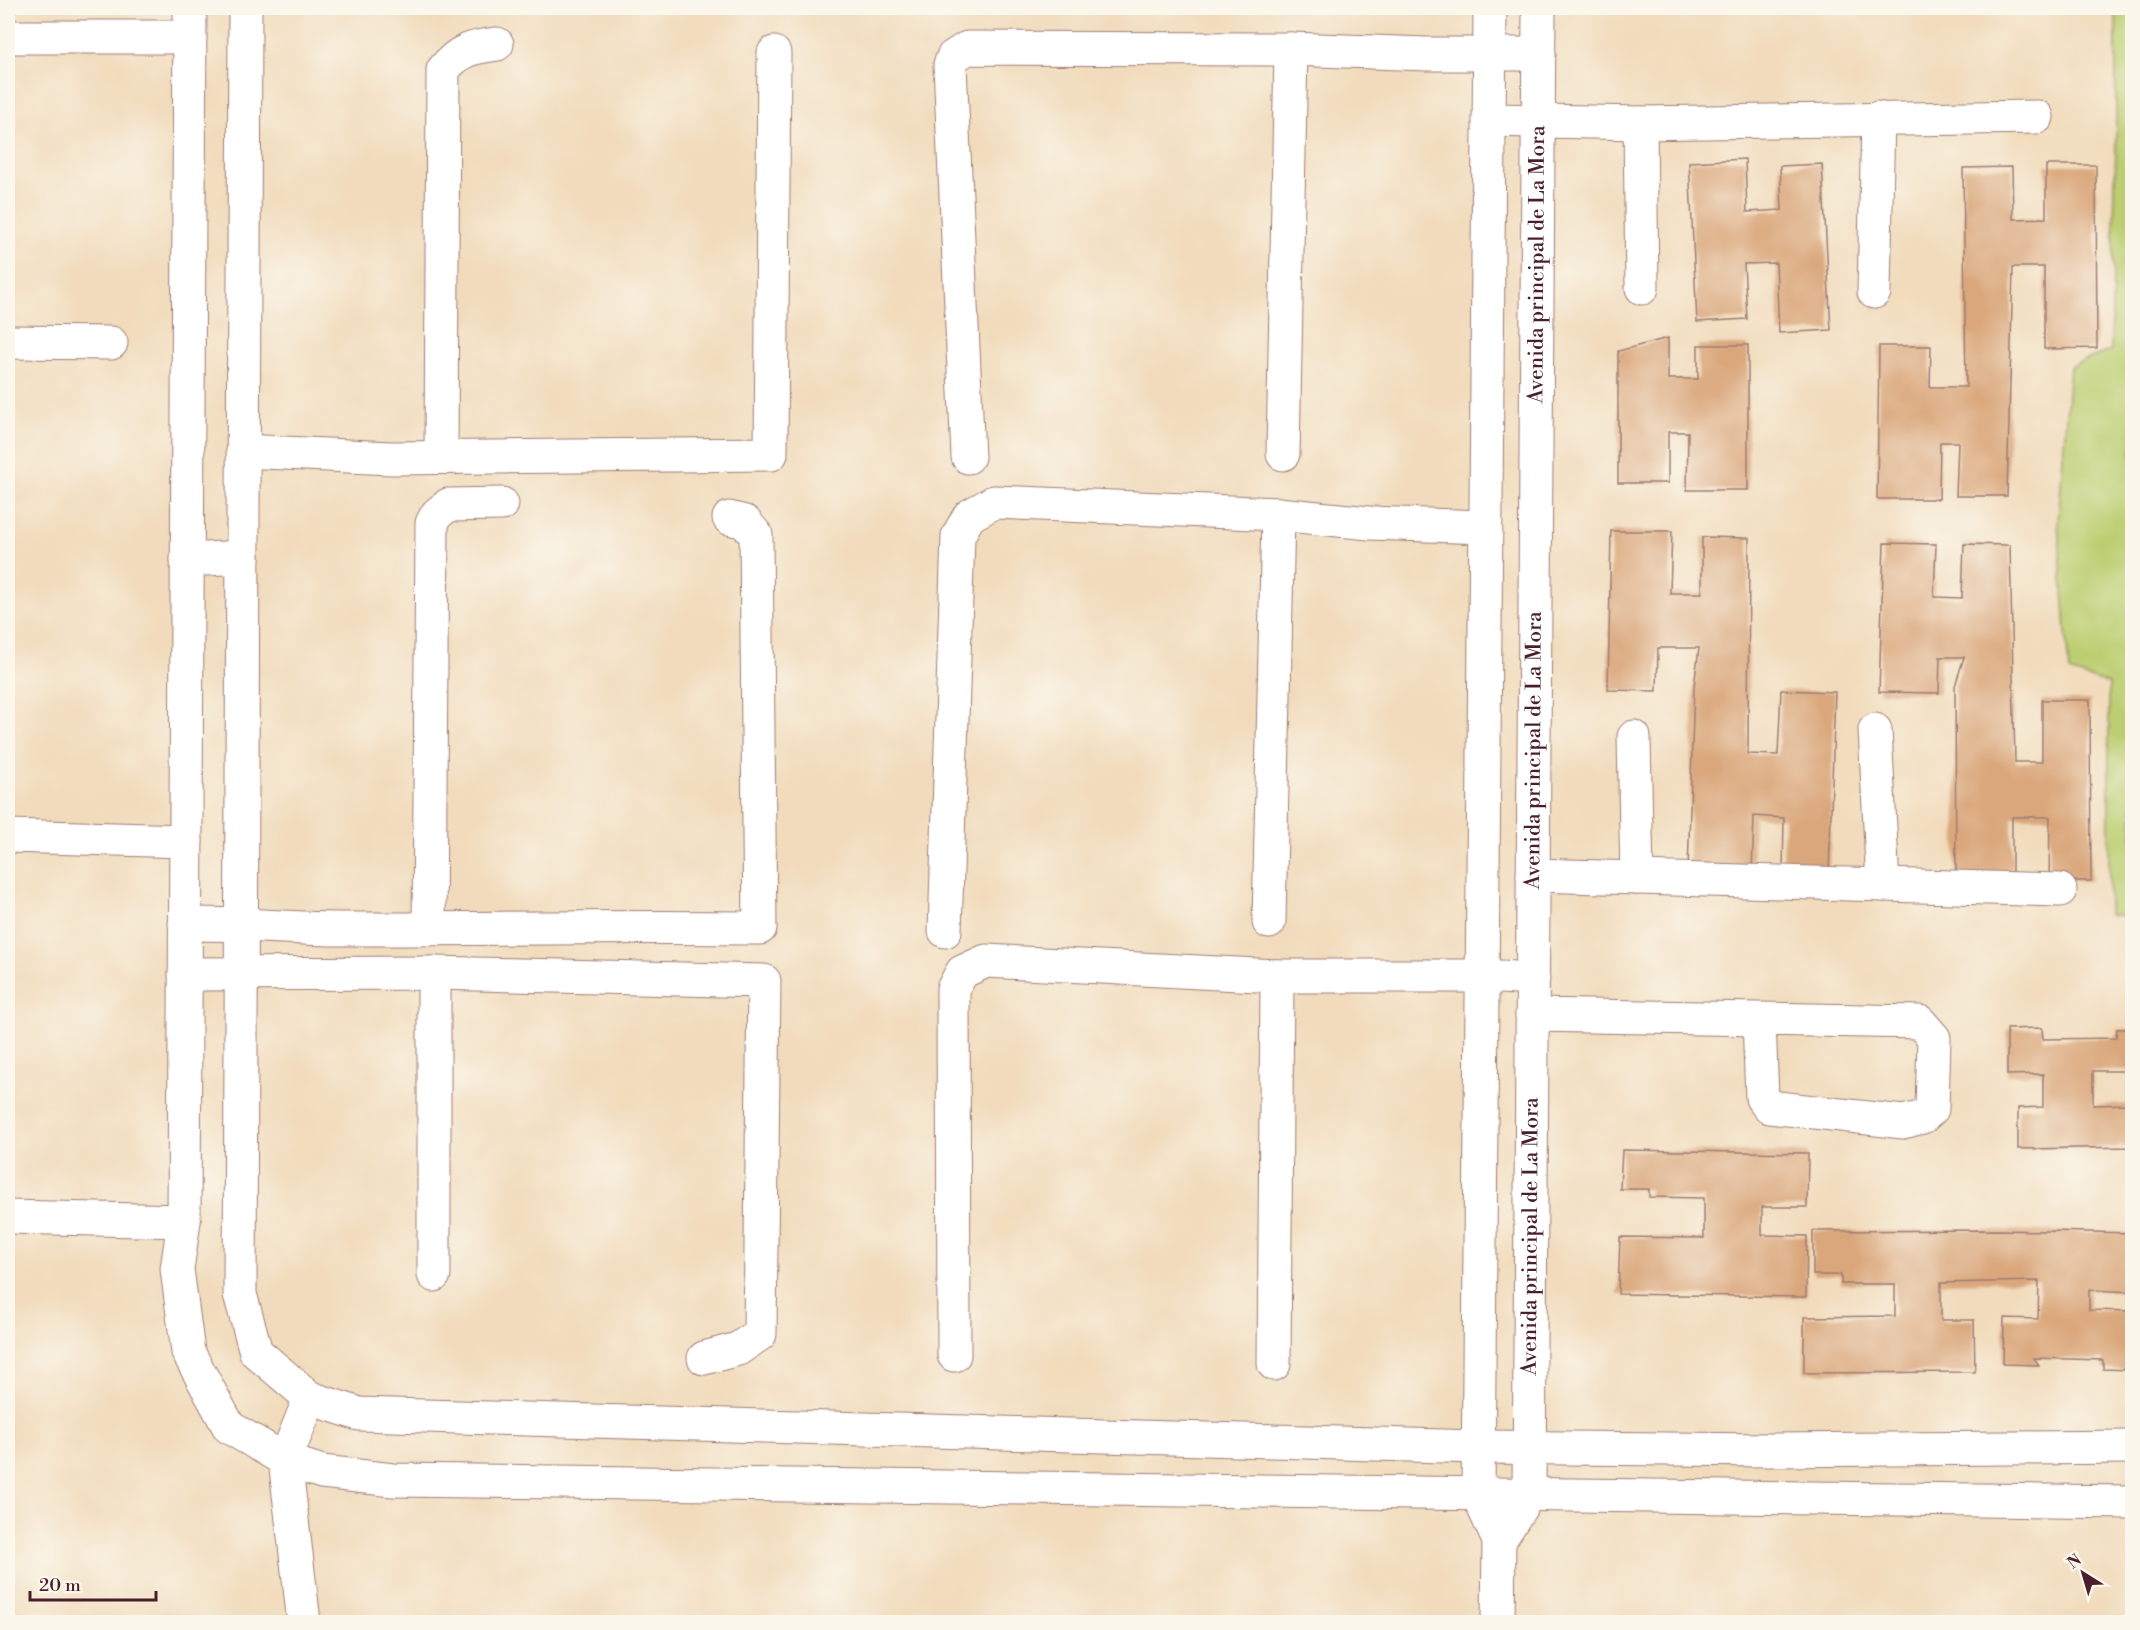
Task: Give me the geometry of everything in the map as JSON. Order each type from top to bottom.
[{"type":"street","points":[[245,8],[240,1294],[256,1352],[310,1398],[359,1414],[1478,1447],[1770,1450],[2133,1447]]},
{"type":"street","points":[[1490,8],[1478,1495],[1499,1541],[1498,1623]]},
{"type":"street","name":"Avenida principal de La Mora","points":[[1529,1494],[1539,8]]},
{"type":"street","points":[[8,36],[190,22],[184,1221],[177,1269],[188,1352],[229,1426],[285,1460],[322,1472],[393,1480],[2133,1503]]},
{"type":"street","points":[[441,456],[443,70],[454,56],[469,48],[496,44]]},
{"type":"street","points":[[968,457],[950,65],[953,57],[967,48],[1291,49],[1539,54]]},
{"type":"street","points":[[1283,454],[1291,49]]},
{"type":"street","points":[[243,451],[391,458],[771,454],[774,53]]},
{"type":"street","points":[[1489,120],[1640,123],[2037,117]]},
{"type":"street","points":[[1874,292],[1878,118]]},
{"type":"street","points":[[1640,123],[1642,288]]},
{"type":"street","points":[[8,342],[111,343]]},
{"type":"street","points":[[945,931],[958,536],[969,516],[994,502],[1278,513],[1369,523],[1485,527]]},
{"type":"street","points":[[429,929],[432,523],[437,514],[448,505],[502,504]]},
{"type":"street","points":[[1269,922],[1278,513]]},
{"type":"street","points":[[185,924],[241,922],[333,929],[594,925],[760,928],[756,535],[746,522],[729,518]]},
{"type":"street","points":[[187,560],[243,557]]},
{"type":"street","points":[[1875,730],[1883,885]]},
{"type":"street","points":[[1634,737],[1637,878]]},
{"type":"street","points":[[8,836],[186,841]]},
{"type":"street","points":[[1533,875],[2060,890]]},
{"type":"street","points":[[954,1354],[953,988],[962,972],[986,961],[1277,975],[1483,976],[1533,979]]},
{"type":"street","points":[[185,974],[434,973],[764,981],[760,1334],[738,1348],[704,1359]]},
{"type":"street","points":[[434,973],[434,1275]]},
{"type":"street","points":[[1274,1364],[1277,975]]},
{"type":"street","points":[[1532,1015],[1759,1021],[1920,1022],[1934,1038],[1932,1109],[1923,1117],[1903,1122],[1769,1107],[1762,1098],[1759,1021]]},
{"type":"street","points":[[8,1217],[184,1221]]},
{"type":"street","points":[[304,1623],[285,1460],[310,1398]]},
{"type":"street","points":[[1499,1541],[1529,1494]]},
{"type":"green space","points":[[2116,8],[2132,8],[2132,915],[2109,915],[2109,684],[2069,672],[2058,523],[2070,367],[2111,350],[2116,145]]},
{"type":"building","points":[[1745,159],[1747,212],[1782,210],[1780,166],[1822,164],[1831,330],[1779,333],[1776,263],[1744,264],[1747,319],[1697,322],[1689,162]]},
{"type":"building","points":[[2046,165],[2096,165],[2097,348],[2044,349],[2044,267],[2013,267],[2007,496],[1956,496],[1958,442],[1940,442],[1939,499],[1877,499],[1879,346],[1931,346],[1930,387],[1966,387],[1963,168],[2012,167],[2013,219],[2046,218]]},
{"type":"building","points":[[1668,338],[1668,379],[1698,379],[1698,345],[1748,345],[1748,490],[1687,490],[1688,432],[1668,432],[1668,483],[1618,483],[1618,351]]},
{"type":"building","points":[[1611,531],[1672,531],[1670,593],[1702,593],[1702,537],[1749,538],[1748,754],[1778,755],[1781,690],[1835,692],[1829,874],[1783,873],[1784,818],[1754,816],[1752,873],[1688,871],[1694,686],[1699,648],[1658,648],[1657,691],[1608,690]]},
{"type":"building","points":[[1884,543],[1936,544],[1934,597],[1962,598],[1964,544],[2010,545],[2015,762],[2042,762],[2042,700],[2090,700],[2091,881],[2049,881],[2050,817],[2012,817],[2012,880],[1956,880],[1955,686],[1964,657],[1940,657],[1939,693],[1879,692]]},
{"type":"building","points":[[2042,1028],[2043,1039],[2116,1038],[2117,1029],[2132,1029],[2132,1074],[2131,1071],[2093,1071],[2093,1105],[2132,1104],[2132,1147],[2018,1149],[2018,1108],[2043,1107],[2043,1074],[2007,1075],[2007,1029]]},
{"type":"building","points":[[1622,1150],[1808,1153],[1807,1207],[1762,1207],[1762,1235],[1807,1236],[1806,1297],[1618,1294],[1620,1237],[1704,1238],[1704,1198],[1649,1197],[1649,1189],[1620,1189]]},
{"type":"building","points":[[1999,1230],[2132,1233],[2132,1292],[2089,1290],[2089,1310],[2132,1311],[2132,1370],[2103,1369],[2103,1360],[2034,1358],[2039,1365],[2003,1364],[2004,1318],[2038,1319],[2039,1281],[1941,1283],[1941,1320],[1974,1320],[1975,1372],[1804,1373],[1804,1317],[1895,1316],[1895,1284],[1841,1284],[1841,1275],[1813,1275],[1813,1231]]}]
